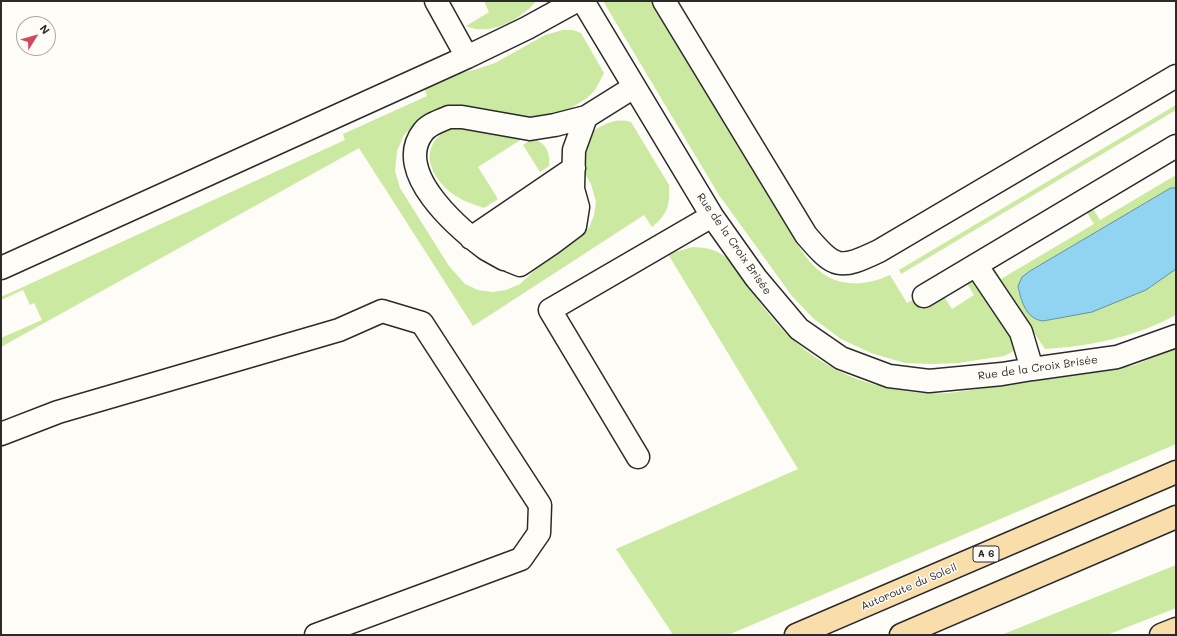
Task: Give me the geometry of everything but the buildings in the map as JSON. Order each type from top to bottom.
[{"type":"main road","name":"Autoroute du Soleil","points":[[796,635],[1176,472]]},
{"type":"main road","points":[[901,635],[1176,517]]},
{"type":"main road","points":[[1161,635],[1176,629]]},
{"type":"street","points":[[436,1],[467,58]]},
{"type":"street","points":[[1,268],[467,58],[527,28],[576,1]]},
{"type":"street","name":"Rue de la Croix Brisée","points":[[583,1],[712,216],[756,278],[799,328],[841,358],[889,376],[929,381],[1002,374],[1117,358],[1176,336]]},
{"type":"street","points":[[664,1],[806,235],[823,255],[840,264],[856,262],[879,251],[1176,76]]},
{"type":"street","points":[[586,117],[574,150],[575,226],[520,265],[487,249],[436,203],[420,178],[415,162],[416,146],[423,132],[436,122],[449,117],[530,129],[555,126],[586,117],[634,87]]},
{"type":"street","points":[[924,296],[1176,146]]},
{"type":"street","points":[[487,249],[575,188]]},
{"type":"street","points":[[638,457],[550,310],[712,216]]},
{"type":"street","points":[[976,265],[1021,332],[1032,369]]},
{"type":"street","points":[[1,434],[58,412],[339,330],[382,311],[422,323],[540,505],[539,533],[521,559],[316,635]]},
{"type":"green space","points":[[484,1],[536,1],[530,8],[514,20],[495,28],[475,29],[466,26],[489,12]]},
{"type":"green space","points":[[603,1],[653,1],[798,245],[821,273],[830,278],[850,283],[870,282],[890,275],[907,303],[917,297],[943,295],[952,309],[974,295],[966,282],[970,281],[976,283],[1010,334],[1016,348],[1004,356],[958,363],[905,363],[871,353],[841,339],[813,318],[792,296],[719,195]]},
{"type":"green space","points":[[563,30],[573,30],[581,33],[604,73],[595,90],[587,98],[566,111],[546,118],[515,119],[453,106],[439,109],[419,120],[404,135],[397,151],[395,171],[400,188],[449,266],[465,284],[478,290],[493,292],[506,290],[520,284],[544,259],[575,241],[589,228],[594,215],[596,202],[591,184],[584,172],[581,159],[587,136],[608,123],[625,121],[631,122],[669,185],[667,209],[662,218],[652,227],[644,215],[473,326],[359,148],[1,347],[1,338],[42,320],[34,303],[30,305],[23,290],[1,300],[1,297],[345,140],[343,134],[427,96],[424,88],[459,73],[495,63],[545,35]]},
{"type":"green space","points":[[1176,105],[1176,110],[901,274],[899,270]]},
{"type":"green space","points":[[454,127],[464,127],[525,137],[478,167],[498,199],[484,208],[464,200],[450,192],[434,173],[430,163],[430,153],[433,143],[441,134]]},
{"type":"green space","points":[[533,138],[542,143],[547,149],[549,156],[549,166],[540,172],[523,145]]},
{"type":"green space","points":[[1176,175],[1176,315],[1129,335],[1079,346],[1045,349],[991,269],[993,266],[1001,279],[1094,224],[1086,211],[1092,207],[1100,220]]},
{"type":"green space","points":[[693,247],[712,250],[720,253],[730,260],[773,319],[790,337],[807,351],[824,363],[843,373],[884,387],[927,393],[949,393],[1105,371],[1135,365],[1176,348],[1176,444],[728,635],[668,635],[672,633],[616,549],[798,469],[668,254]]},
{"type":"green space","points":[[1176,565],[1176,608],[1107,635],[1001,635]]},
{"type":"water","points":[[1171,188],[1176,188],[1176,269],[1146,290],[1092,312],[1043,321],[1037,320],[1028,313],[1021,298],[1018,286],[1022,277]]}]
